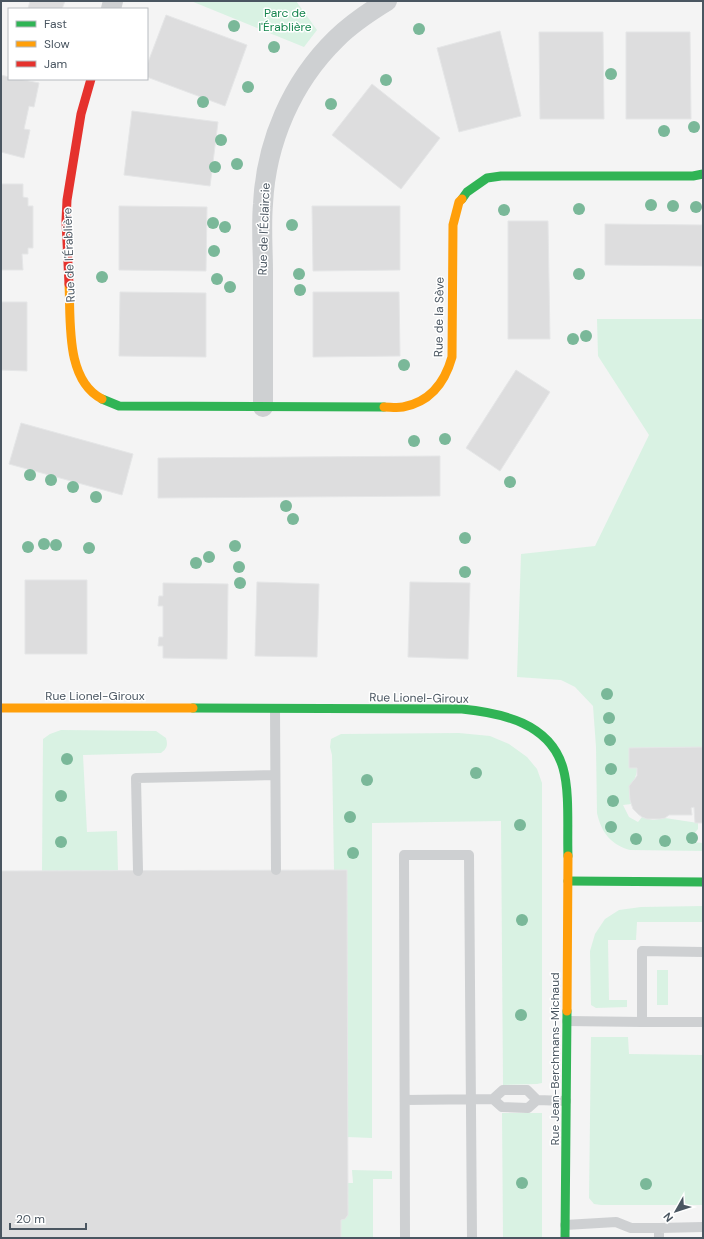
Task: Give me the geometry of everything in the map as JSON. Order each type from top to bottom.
[{"type":"street","name":"Rue de l'Éclaircie","points":[[262,407],[263,203],[270,156],[276,134],[294,94],[321,55],[353,24],[387,1]]},
{"type":"street","name":"Rue de l'Érablière","points":[[83,384],[74,361],[66,221],[77,135],[90,80]]},
{"type":"street","name":"Rue de la Sève","points":[[83,384],[94,395],[107,403],[119,406],[402,407],[414,403],[428,397],[438,388],[449,369],[452,357],[453,225],[460,202],[467,192],[488,178],[501,176],[693,176],[703,174]]},
{"type":"street","name":"Rue Lionel-Giroux","points":[[1,708],[462,709],[500,714],[524,722],[543,734],[555,749],[562,764],[565,781],[568,881]]},
{"type":"street","points":[[568,881],[703,882]]},
{"type":"street","name":"Rue Jean-Berchmans-Michaud","points":[[565,1238],[568,881]]},
{"type":"lane","points":[[275,708],[276,870]]},
{"type":"lane","points":[[138,870],[136,778],[275,775]]},
{"type":"lane","points":[[405,1238],[404,855],[469,855],[472,1238]]},
{"type":"lane","points":[[642,1022],[642,951],[703,952]]},
{"type":"lane","points":[[567,1021],[703,1022]]},
{"type":"lane","points":[[494,1100],[503,1090],[527,1090],[537,1100],[566,1101]]},
{"type":"lane","points":[[405,1100],[494,1100],[502,1107],[528,1108],[537,1100]]},
{"type":"lane","points":[[565,1225],[616,1222],[631,1228],[659,1233],[703,1227]]},
{"type":"green space","name":"Parc de l'Érablière","points":[[191,1],[296,1],[317,30],[304,47]]},
{"type":"green space","points":[[597,319],[703,319],[703,747],[629,748],[629,768],[637,768],[629,792],[631,804],[623,805],[629,817],[638,822],[642,817],[653,820],[665,818],[698,823],[698,829],[690,839],[692,842],[703,843],[703,851],[630,850],[617,845],[612,841],[604,832],[597,813],[596,747],[593,706],[575,687],[561,680],[517,677],[521,554],[595,546],[649,435],[598,356]]},
{"type":"green space","points":[[61,730],[156,731],[166,738],[167,743],[165,750],[161,753],[83,755],[87,832],[117,831],[118,871],[42,871],[43,739],[50,734]]},
{"type":"green space","points":[[459,733],[490,736],[509,744],[527,757],[537,769],[542,783],[542,1083],[503,1085],[501,821],[372,823],[372,1138],[347,1137],[334,870],[331,739],[341,734]]},
{"type":"green space","points":[[703,906],[703,922],[637,922],[636,940],[608,940],[609,1000],[627,1000],[627,1007],[596,1008],[591,1005],[590,951],[595,934],[605,919],[619,910],[641,907]]},
{"type":"green space","points":[[657,970],[668,970],[668,1005],[657,1005]]},
{"type":"green space","points":[[591,1037],[628,1037],[629,1054],[703,1055],[703,1205],[601,1205],[594,1204],[589,1198]]},
{"type":"green space","points":[[502,1113],[542,1113],[542,1238],[503,1238]]},
{"type":"green space","points":[[352,1170],[392,1171],[392,1179],[373,1179],[373,1238],[341,1238],[341,1220],[345,1219],[348,1215],[347,1183],[353,1183]]},
{"type":"building","points":[[30,1],[65,1],[62,8],[28,8]]},
{"type":"building","points":[[166,15],[247,45],[225,106],[148,77],[148,62]]},
{"type":"building","points":[[500,31],[521,116],[459,132],[437,48]]},
{"type":"building","points":[[539,32],[603,32],[604,119],[540,119]]},
{"type":"building","points":[[626,32],[690,32],[691,119],[626,119]]},
{"type":"building","points":[[1,75],[8,77],[8,80],[24,80],[39,83],[34,107],[29,106],[24,129],[30,130],[24,158],[1,152]]},
{"type":"building","points":[[372,84],[440,138],[401,189],[332,135]]},
{"type":"building","points":[[132,111],[218,122],[210,186],[124,175]]},
{"type":"building","points":[[1,184],[23,184],[23,197],[28,198],[28,206],[33,206],[33,248],[28,248],[28,254],[22,254],[23,270],[1,270]]},
{"type":"building","points":[[119,206],[207,207],[206,271],[119,270]]},
{"type":"building","points":[[312,206],[400,206],[400,270],[313,271]]},
{"type":"building","points":[[508,221],[548,221],[550,339],[508,339]]},
{"type":"building","points":[[605,224],[702,225],[702,266],[605,265]]},
{"type":"building","points":[[120,292],[206,293],[206,357],[119,356]]},
{"type":"building","points":[[313,292],[399,292],[400,356],[313,357]]},
{"type":"building","points":[[1,302],[27,302],[27,371],[1,370]]},
{"type":"building","points":[[516,370],[550,392],[500,471],[466,448]]},
{"type":"building","points":[[21,423],[133,454],[122,495],[9,464]]},
{"type":"building","points":[[440,456],[440,496],[158,498],[158,458]]},
{"type":"building","points":[[25,580],[87,580],[87,654],[25,654]]},
{"type":"building","points":[[257,582],[319,584],[317,657],[255,656]]},
{"type":"building","points":[[410,582],[470,583],[468,659],[408,657]]},
{"type":"building","points":[[163,583],[228,584],[227,659],[163,658],[163,646],[158,646],[159,637],[163,637],[163,606],[158,606],[159,596],[163,596]]},
{"type":"building","points":[[703,747],[703,823],[695,823],[694,807],[691,808],[692,815],[669,815],[660,819],[647,819],[642,817],[633,809],[630,800],[629,786],[637,776],[637,768],[629,768],[629,748]]},
{"type":"building","points":[[347,870],[348,1215],[345,1219],[341,1220],[341,1238],[1,1238],[1,871]]},
{"type":"traffic: fast","points":[[462,199],[467,192],[487,178],[501,176],[693,176],[703,174]]},
{"type":"traffic: fast","points":[[102,399],[119,406],[384,407]]},
{"type":"traffic: fast","points":[[193,708],[462,709],[493,714],[523,723],[547,740],[557,753],[563,768],[567,788],[568,856]]},
{"type":"traffic: fast","points":[[568,881],[703,882]]},
{"type":"traffic: fast","points":[[565,1238],[567,1011]]},
{"type":"traffic: slow","points":[[384,407],[403,407],[421,401],[429,396],[441,382],[449,366],[452,357],[453,225],[459,202],[462,199]]},
{"type":"traffic: slow","points":[[69,284],[72,348],[76,364],[82,378],[90,390],[102,399]]},
{"type":"traffic: slow","points":[[1,708],[193,708]]},
{"type":"traffic: slow","points":[[567,1011],[568,856]]},
{"type":"traffic: jam","points":[[69,284],[66,221],[67,200],[81,114],[91,80]]}]
